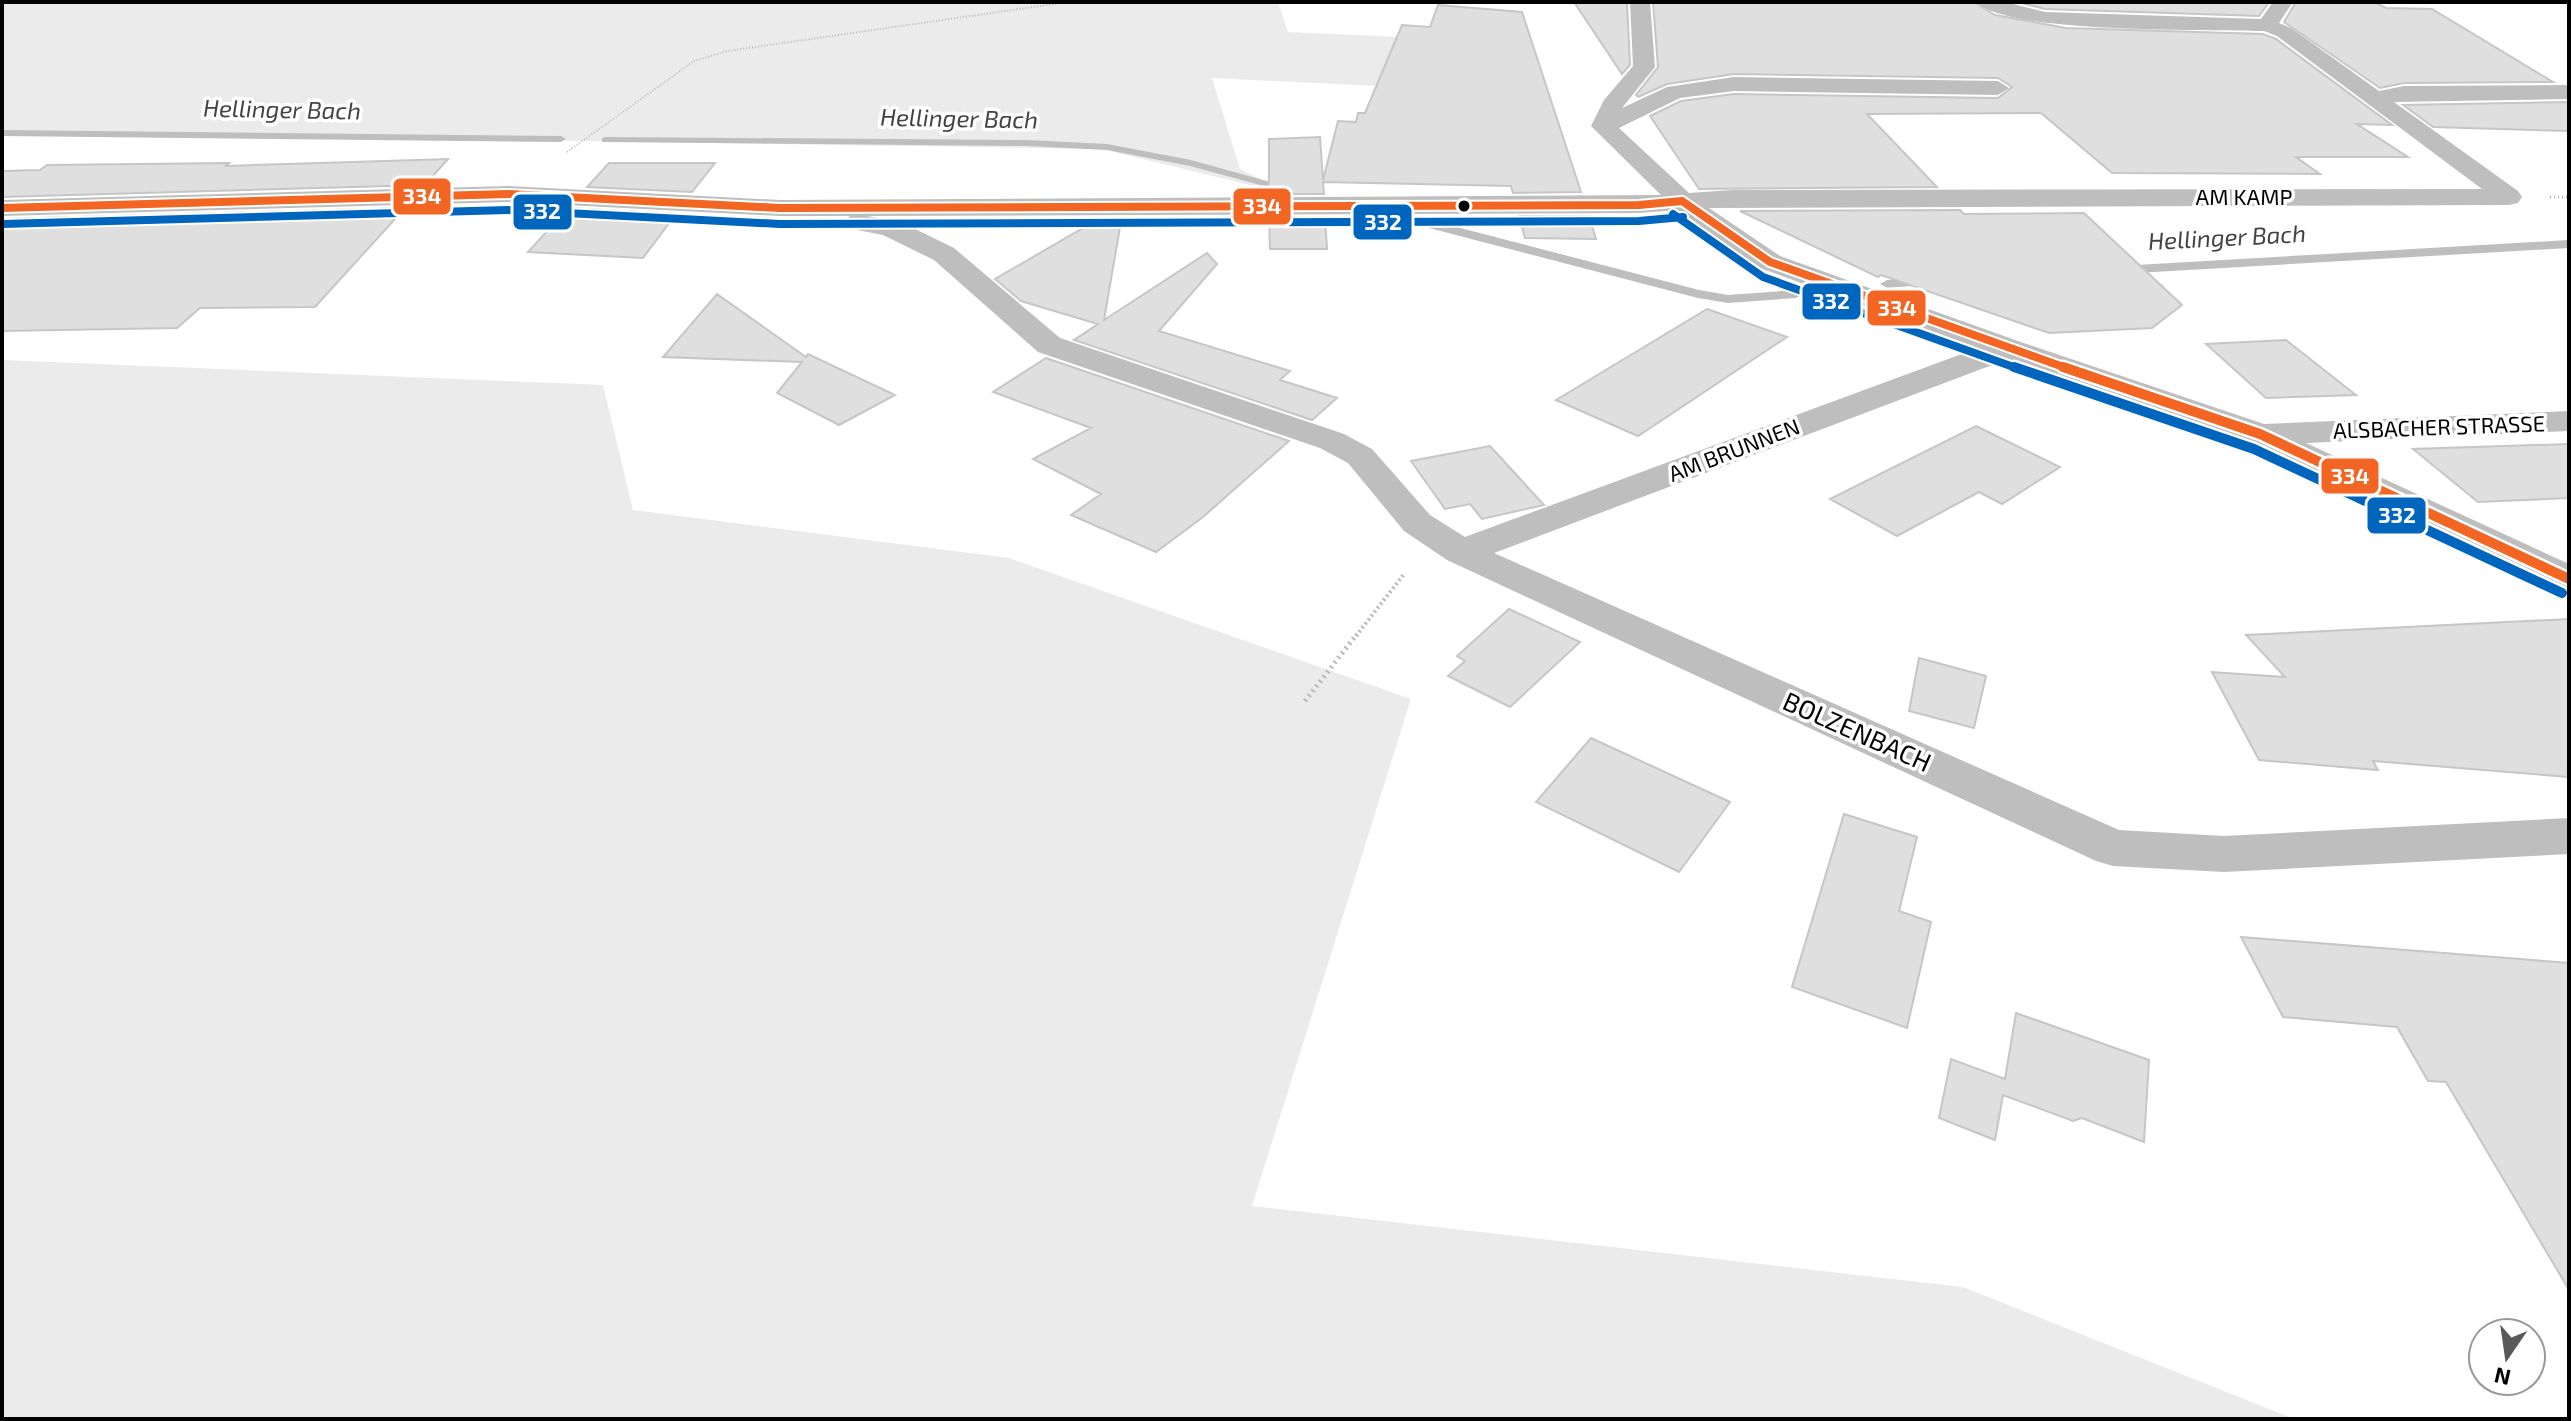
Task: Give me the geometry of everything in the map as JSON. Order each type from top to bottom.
[{"type":"street","points":[[1603,126],[1612,105],[1644,67],[1640,2]]},
{"type":"street","points":[[1987,2],[2013,12],[2045,18],[2267,25],[2283,2]]},
{"type":"street","name":"AM KAMP","points":[[1682,201],[1732,198],[2509,197],[2284,32],[2267,25]]},
{"type":"street","points":[[1603,126],[1675,92],[1699,87],[1750,84],[1998,88]]},
{"type":"street","points":[[2373,99],[2404,93],[2569,92]]},
{"type":"street","name":"ALSBACHER STRASSE","points":[[1603,126],[1682,201],[1770,262],[2007,348],[2260,434],[2569,579]]},
{"type":"street","points":[[2,208],[508,194],[780,208],[1639,205],[1682,201]]},
{"type":"street","name":"BOLZENBACH","points":[[780,208],[891,228],[944,254],[1049,345],[1332,441],[1360,456],[1417,523],[1447,544],[2113,848],[2224,854],[2569,836]]},
{"type":"street","name":"AM BRUNNEN","points":[[1447,544],[2007,348]]},
{"type":"street","name":"ALSBACHER STRASSE","points":[[2260,434],[2569,421]]},
{"type":"path","points":[[508,194],[694,61],[727,51],[796,39],[1068,2]]},
{"type":"path","points":[[1305,701],[1447,544]]},
{"type":"shaded area","points":[[2,2],[1278,2],[1288,32],[1490,41],[1502,92],[1212,78],[1240,169],[1291,195],[1102,149],[2,132]]},
{"type":"shaded area","points":[[2,360],[603,385],[633,510],[1009,558],[1411,699],[1252,1206],[1963,1287],[2294,1419],[2,1419]]},
{"type":"building","points":[[1574,2],[1627,2],[1630,65],[1622,74]]},
{"type":"building","points":[[1653,2],[1974,2],[1995,15],[2066,28],[2263,34],[2276,39],[2392,125],[2357,124],[2408,157],[2296,157],[2320,174],[2112,173],[2041,113],[1867,114],[1937,187],[1699,189],[1650,116],[1681,101],[1734,94],[1998,98],[2012,87],[1998,78],[1734,74],[1667,84],[1638,97],[1636,95],[1658,67]]},
{"type":"building","points":[[2017,2],[2269,2],[2259,16],[2045,9]]},
{"type":"building","points":[[2296,2],[2374,2],[2386,8],[2432,9],[2553,82],[2404,83],[2380,88],[2284,22]]},
{"type":"building","points":[[1438,5],[1522,12],[1581,192],[1513,193],[1511,186],[1323,182],[1324,194],[1269,194],[1269,139],[1320,137],[1323,180],[1338,121],[1356,122],[1358,113],[1365,113],[1402,25],[1430,27]]},
{"type":"building","points":[[2569,102],[2569,131],[2433,127],[2403,105]]},
{"type":"building","points":[[448,159],[425,185],[2,197],[2,171],[40,170],[47,165],[229,163],[226,166]]},
{"type":"building","points":[[609,163],[715,163],[692,192],[587,187]]},
{"type":"building","points":[[405,208],[315,307],[200,308],[177,328],[2,331],[2,219]]},
{"type":"building","points":[[568,208],[676,214],[643,258],[528,252]]},
{"type":"building","points":[[1960,210],[1964,214],[2084,213],[2182,305],[2152,328],[2049,333],[1881,275],[1878,277],[1740,211]]},
{"type":"building","points":[[1519,216],[1589,216],[1596,239],[1525,238]]},
{"type":"building","points":[[1269,217],[1325,217],[1327,249],[1270,249]]},
{"type":"building","points":[[1120,227],[1104,320],[1207,253],[1217,264],[1159,331],[1290,371],[1280,380],[1337,398],[1312,420],[1074,340],[1098,324],[1021,301],[995,279],[1083,228]]},
{"type":"building","points":[[717,294],[806,357],[808,354],[895,395],[839,425],[777,393],[802,362],[663,357]]},
{"type":"building","points":[[1707,309],[1787,337],[1638,436],[1556,400]]},
{"type":"building","points":[[2286,340],[2356,395],[2266,398],[2206,344]]},
{"type":"building","points":[[1046,358],[1289,441],[1203,517],[1156,552],[1071,515],[1101,494],[1033,459],[1091,428],[993,392]]},
{"type":"building","points":[[1976,426],[2060,467],[2002,504],[1979,492],[1897,536],[1830,499]]},
{"type":"building","points":[[2569,444],[2569,498],[2478,502],[2413,449]]},
{"type":"building","points":[[1490,446],[1544,505],[1482,519],[1470,504],[1445,509],[1411,461]]},
{"type":"building","points":[[1509,609],[1580,642],[1510,707],[1448,676],[1465,661],[1457,656]]},
{"type":"building","points":[[2569,619],[2569,777],[2373,761],[2378,770],[2259,760],[2212,672],[2285,677],[2246,635]]},
{"type":"building","points":[[1919,658],[1986,676],[1974,728],[1909,711]]},
{"type":"building","points":[[1591,738],[1730,802],[1679,872],[1536,802]]},
{"type":"building","points":[[1844,814],[1917,837],[1899,911],[1931,922],[1907,1028],[1792,987]]},
{"type":"building","points":[[2241,937],[2569,963],[2569,1290],[2446,1082],[2428,1081],[2397,1027],[2283,1017]]},
{"type":"building","points":[[2016,1013],[2149,1060],[2144,1142],[2082,1118],[2073,1121],[2003,1095],[1995,1140],[1939,1118],[1951,1059],[2005,1079]]},
{"type":"waterway","name":"Hellinger Bach","points":[[2,133],[561,139]]},
{"type":"waterway","name":"Hellinger Bach","points":[[606,140],[1027,143],[1107,147],[1191,163],[1293,190]]},
{"type":"waterway","name":"Hellinger Bach","points":[[1387,213],[1698,294],[1728,299],[1796,294]]},
{"type":"waterway","name":"Hellinger Bach","points":[[2119,270],[2569,244]]},
{"type":"waterway","name":"Hellinger Bach","points":[[1887,284],[1931,281]]},
{"type":"transit line","name":"334","points":[[2,208],[508,194],[780,208],[1639,205],[1682,201]]},
{"type":"transit line","name":"334","points":[[1682,201],[1770,262],[2007,348],[2260,434],[2569,579]]},
{"type":"transit line","name":"332","points":[[2,224],[508,210],[780,224],[1639,221],[1683,217]]},
{"type":"transit line","name":"332","points":[[1673,214],[1763,277],[2254,449],[2562,593]]}]
